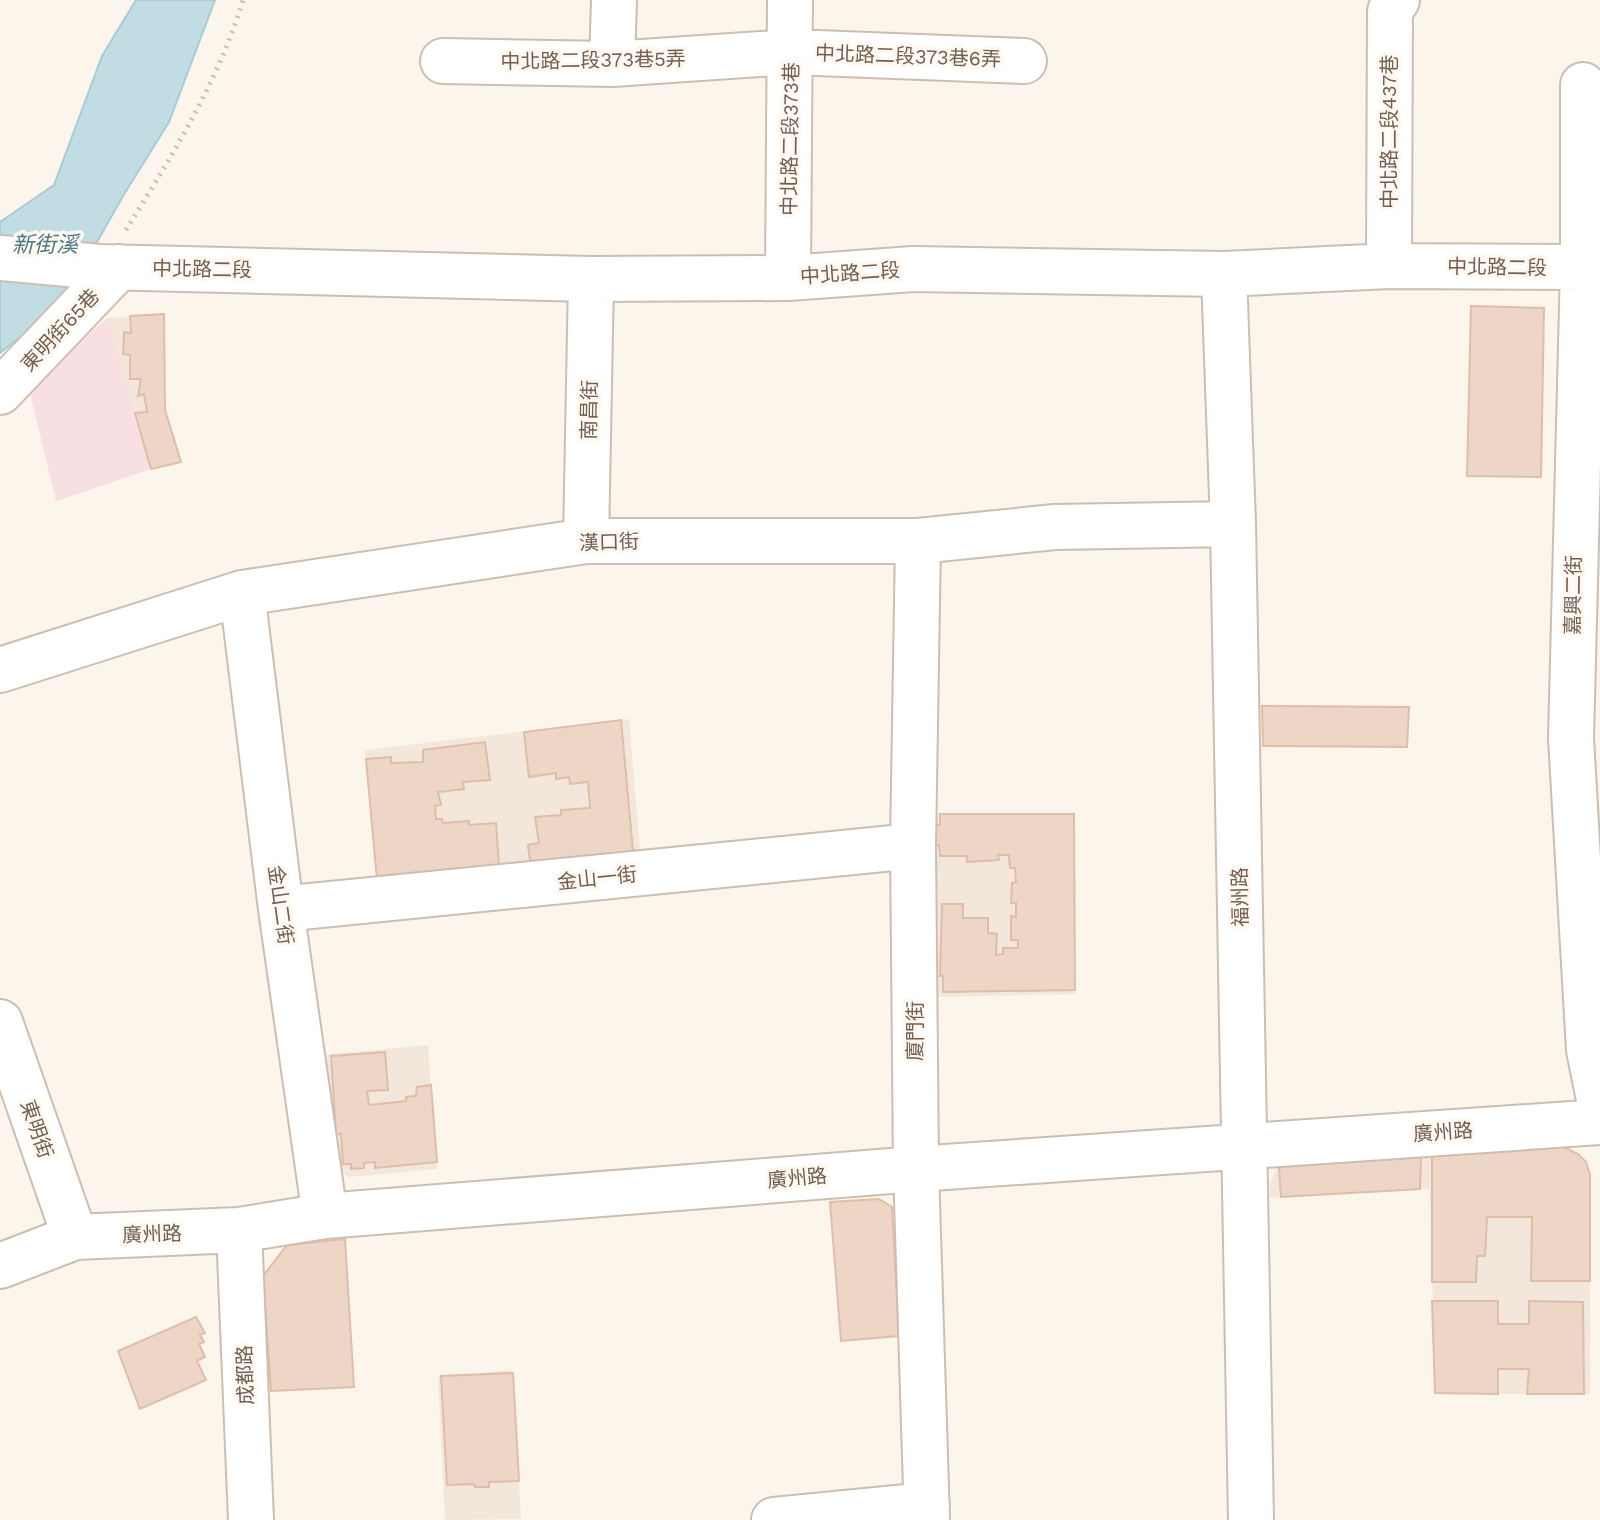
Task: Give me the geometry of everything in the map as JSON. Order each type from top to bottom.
[{"type":"street","points":[[612,64],[614,0]]},
{"type":"street","name":"中北路二段373巷","points":[[788,278],[790,0]]},
{"type":"street","name":"中北路二段437巷","points":[[1389,4],[1389,266]]},
{"type":"street","name":"中北路二段373巷5弄","points":[[443,61],[612,64],[791,52]]},
{"type":"street","name":"中北路二段373巷6弄","points":[[791,52],[1024,61]]},
{"type":"street","name":"嘉興二街","points":[[1583,85],[1591,267],[1586,738],[1589,1050],[1600,1104]]},
{"type":"street","name":"中北路二段","points":[[0,258],[108,267],[591,279],[788,278],[913,269],[1224,274],[1389,266],[1591,267]]},
{"type":"street","name":"東明街65巷","points":[[0,392],[108,267]]},
{"type":"street","name":"福州路","points":[[1224,274],[1233,524],[1251,1520]]},
{"type":"street","name":"南昌街","points":[[586,541],[591,279]]},
{"type":"street","name":"漢口街","points":[[0,670],[242,593],[586,541],[918,541],[1055,527],[1233,524]]},
{"type":"street","name":"廈門街","points":[[918,541],[913,846],[916,1169],[927,1512]]},
{"type":"street","name":"金山二街","points":[[242,593],[281,909],[325,1216]]},
{"type":"street","name":"金山一街","points":[[281,909],[913,846]]},
{"type":"street","name":"東明街","points":[[0,1022],[75,1237]]},
{"type":"street","name":"廣州路","points":[[0,1266],[75,1237],[239,1230],[325,1216],[916,1169],[1600,1122]]},
{"type":"street","name":"成都路","points":[[239,1230],[251,1520]]},
{"type":"street","points":[[774,1520],[927,1512]]},
{"type":"path","points":[[108,267],[196,113],[235,26],[243,0]]},
{"type":"shaded area","points":[[164,314],[165,410],[181,462],[151,469],[108,318]]},
{"type":"shaded area","points":[[108,318],[151,469],[56,501],[28,385]]},
{"type":"shaded area","points":[[629,719],[640,850],[377,880],[365,750]]},
{"type":"shaded area","points":[[1074,814],[1075,994],[935,997],[934,815]]},
{"type":"shaded area","points":[[428,1045],[437,1169],[348,1177],[331,1161],[323,1055]]},
{"type":"shaded area","points":[[1560,1145],[1586,1162],[1590,1175],[1590,1394],[1435,1394],[1430,1189],[1270,1198],[1270,1184],[1277,1168],[1300,1159]]},
{"type":"shaded area","points":[[512,1370],[521,1519],[445,1520],[438,1377]]},
{"type":"water","name":"新街溪","points":[[136,0],[215,0],[169,122],[62,304],[0,353],[0,222],[54,185],[102,56]]},
{"type":"building","points":[[1471,306],[1544,308],[1541,477],[1467,476]]},
{"type":"building","points":[[164,314],[165,410],[181,462],[151,469],[135,413],[147,412],[144,394],[138,396],[141,379],[130,379],[130,355],[123,354],[124,332],[131,333],[130,316]]},
{"type":"building","points":[[1262,706],[1409,707],[1407,747],[1263,746]]},
{"type":"building","points":[[621,720],[633,851],[530,860],[528,845],[539,843],[535,817],[561,815],[561,810],[590,808],[588,782],[570,784],[569,777],[556,779],[556,773],[529,777],[524,732]]},
{"type":"building","points":[[485,742],[490,780],[463,782],[464,789],[438,792],[441,805],[435,806],[436,819],[442,819],[443,823],[469,821],[469,825],[496,823],[499,866],[377,880],[366,759],[391,757],[391,763],[423,762],[423,750]]},
{"type":"building","points":[[940,814],[1074,814],[1075,990],[943,992],[943,976],[940,976],[942,904],[963,904],[963,918],[988,918],[988,933],[997,934],[996,955],[1003,954],[1003,948],[1018,948],[1018,940],[1011,940],[1011,916],[1016,917],[1016,903],[1011,903],[1012,883],[1016,882],[1015,868],[1010,868],[1009,855],[998,855],[999,860],[967,862],[967,856],[940,856],[939,845],[934,845],[934,825],[940,825]]},
{"type":"building","points":[[385,1052],[388,1090],[367,1091],[369,1105],[406,1101],[406,1097],[416,1096],[417,1087],[431,1085],[437,1162],[375,1168],[375,1162],[364,1163],[364,1168],[351,1169],[351,1164],[343,1164],[341,1134],[336,1134],[331,1056]]},
{"type":"building","points":[[1560,1145],[1586,1162],[1590,1175],[1590,1281],[1531,1281],[1532,1217],[1487,1217],[1485,1256],[1477,1256],[1476,1282],[1432,1282],[1432,1156]]},
{"type":"building","points":[[1421,1157],[1420,1189],[1281,1197],[1279,1167]]},
{"type":"building","points":[[879,1199],[892,1207],[899,1336],[841,1341],[830,1202]]},
{"type":"building","points":[[345,1239],[354,1387],[271,1391],[263,1276],[287,1245]]},
{"type":"building","points":[[1432,1301],[1498,1301],[1498,1324],[1529,1324],[1529,1301],[1583,1302],[1584,1394],[1527,1394],[1529,1369],[1498,1369],[1498,1394],[1435,1393]]},
{"type":"building","points":[[196,1317],[205,1333],[200,1335],[204,1342],[199,1344],[205,1357],[197,1361],[206,1380],[140,1409],[118,1351]]},
{"type":"building","points":[[513,1373],[519,1481],[489,1482],[489,1487],[447,1485],[441,1376]]}]
